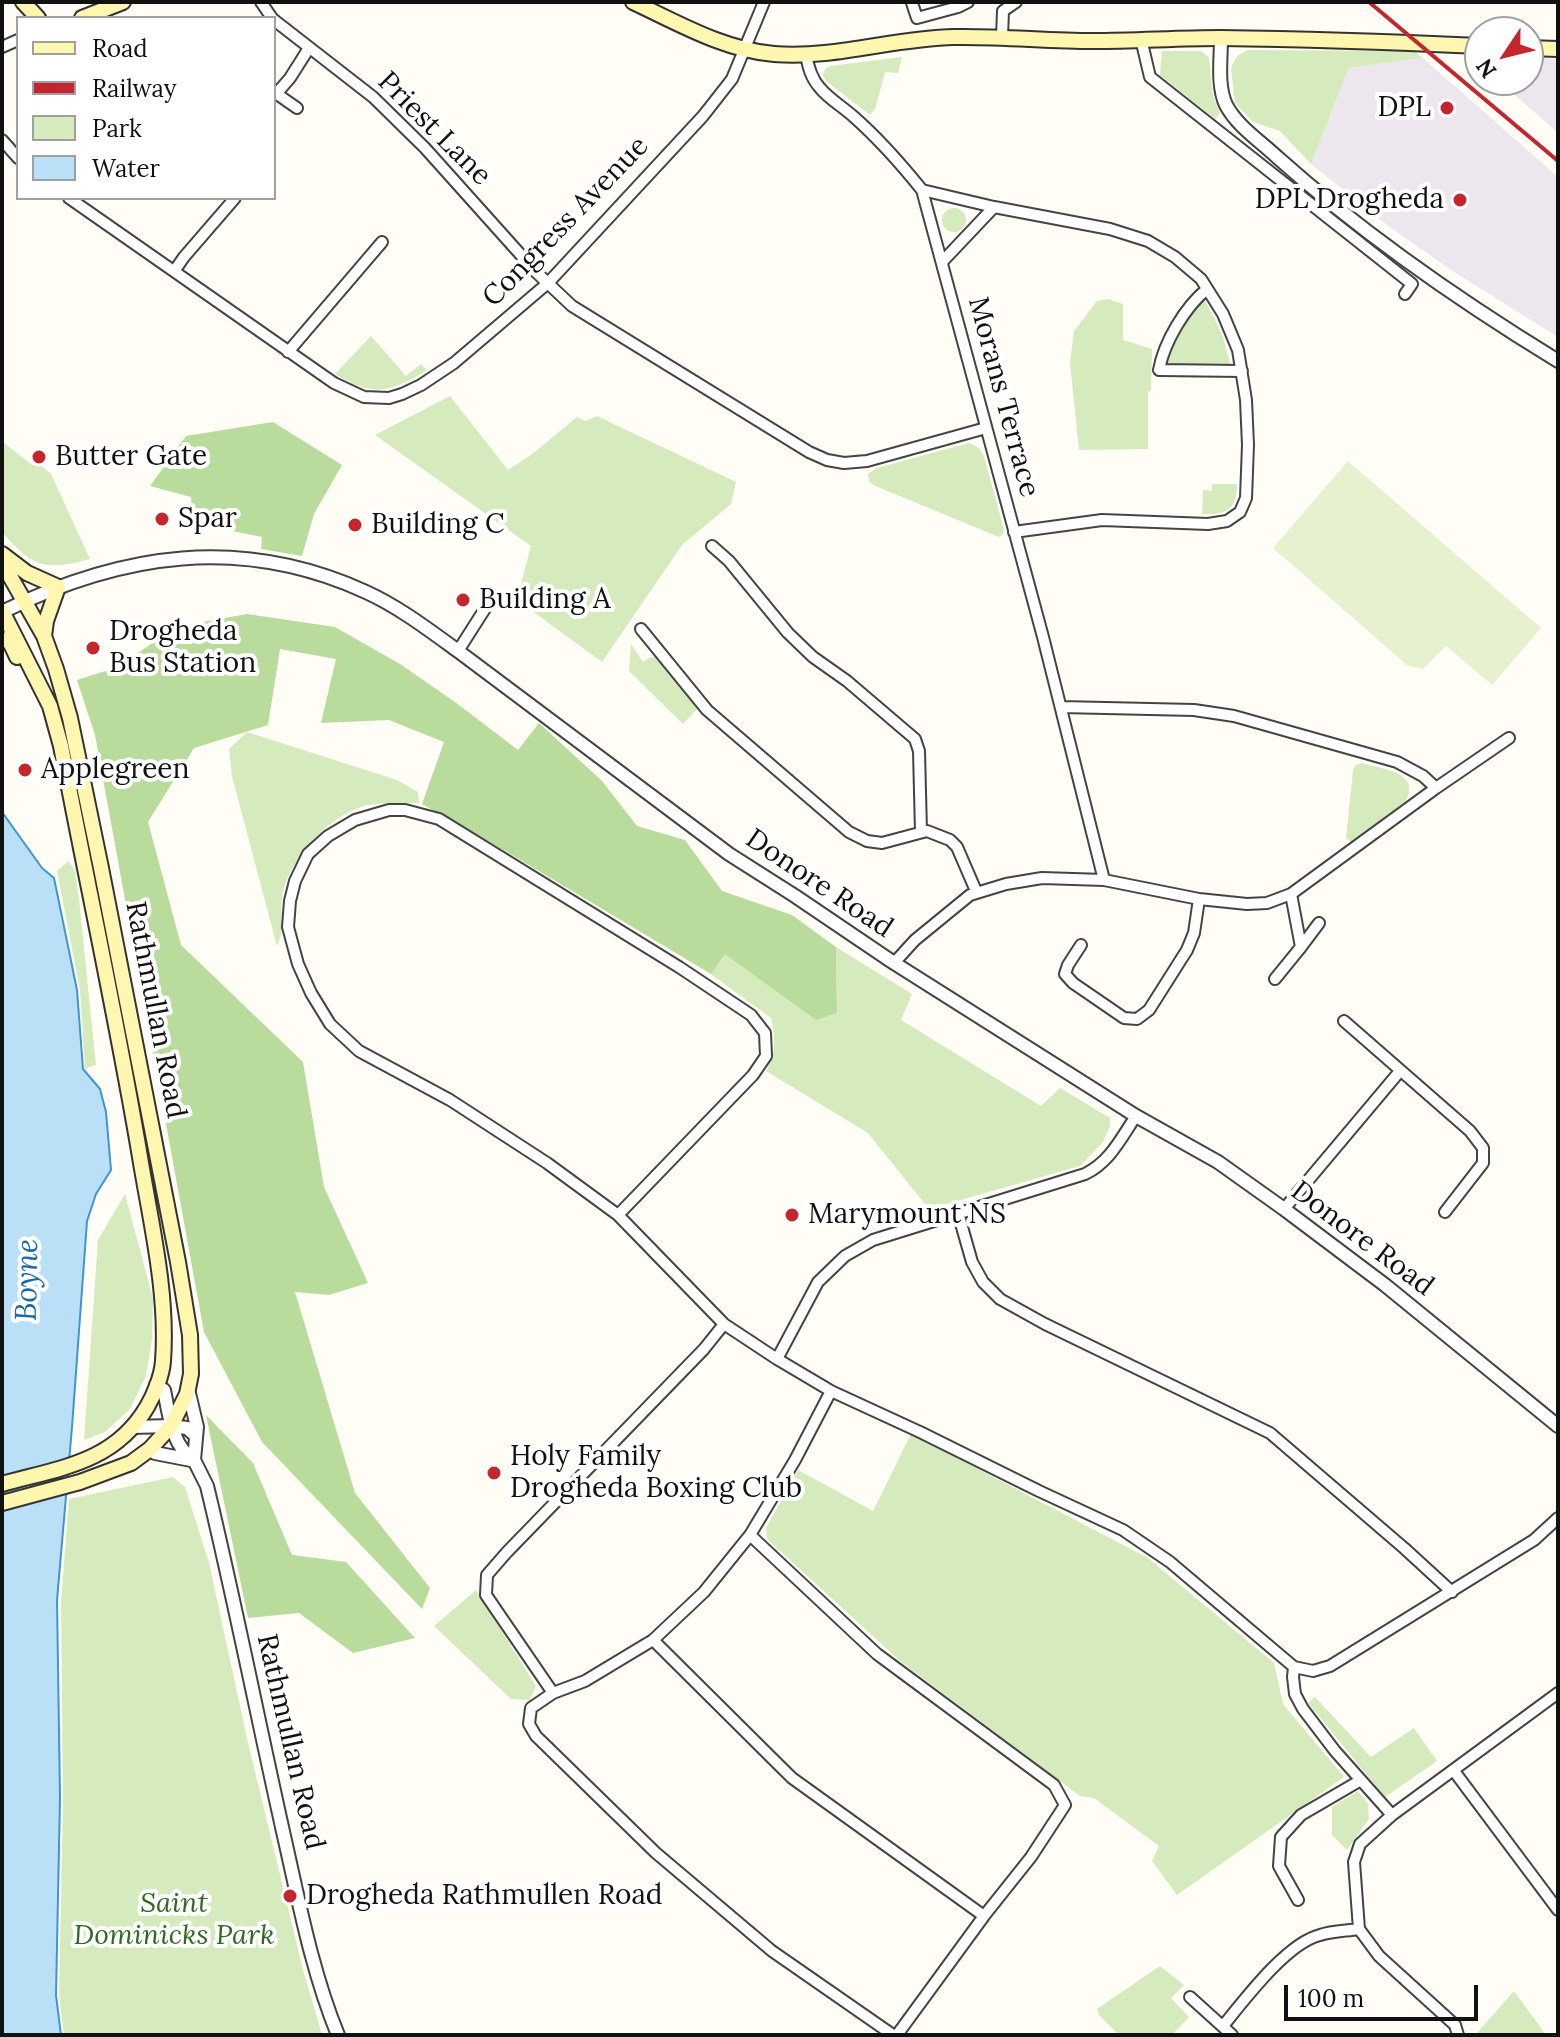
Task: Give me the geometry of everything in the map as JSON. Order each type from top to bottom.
[{"type":"main road","points":[[87,16],[123,2]]},
{"type":"main road","points":[[633,2],[699,33],[745,49],[774,54],[838,52],[924,38],[1002,37],[1093,41],[1221,38],[1464,46]]},
{"type":"main road","points":[[2,554],[27,573],[58,587],[44,636]]},
{"type":"main road","name":"Rathmullan Road","points":[[2,562],[44,636],[56,669],[82,773],[190,1335],[191,1374],[188,1389]]},
{"type":"main road","name":"Rathmullan Road","points":[[2,611],[50,706],[61,746],[127,1081],[156,1251],[163,1308],[163,1364],[156,1385]]},
{"type":"main road","points":[[2,639],[10,642],[34,693],[50,706]]},
{"type":"main road","points":[[2,1484],[79,1462],[111,1447],[132,1427],[148,1405],[156,1385]]},
{"type":"main road","points":[[2,1503],[80,1482],[131,1463],[150,1449],[171,1426],[181,1410],[188,1389]]},
{"type":"street","name":"Congress Avenue","points":[[72,200],[288,352],[349,391],[374,398],[389,398],[421,385],[454,363],[548,283],[703,116],[732,79],[764,2]]},
{"type":"street","points":[[912,3],[917,18],[968,2]]},
{"type":"street","points":[[1002,37],[1003,11],[1016,2]]},
{"type":"street","name":"Priest Lane","points":[[276,21],[373,97],[425,148],[512,246],[572,306],[809,452],[844,463],[867,461],[986,428]]},
{"type":"street","points":[[1221,38],[1223,97],[1240,124],[1371,234],[1487,317],[1558,361]]},
{"type":"street","points":[[1141,39],[1150,77],[1412,284],[1405,294]]},
{"type":"street","points":[[276,92],[290,78],[309,48]]},
{"type":"street","name":"Morans Terrace","points":[[806,54],[807,65],[822,91],[898,159],[922,190],[1061,707],[1104,880]]},
{"type":"street","points":[[276,94],[297,108]]},
{"type":"street","points":[[2,140],[16,156]]},
{"type":"street","points":[[1283,182],[1292,170]]},
{"type":"street","points":[[922,190],[1110,229],[1148,241],[1175,257],[1201,279],[1223,314],[1238,350],[1246,400],[1248,445],[1246,498],[1240,512],[1227,521],[1208,524],[1102,520],[1014,532]]},
{"type":"street","points":[[175,270],[233,200]]},
{"type":"street","points":[[942,262],[994,207]]},
{"type":"street","points":[[288,352],[382,242]]},
{"type":"street","points":[[1207,289],[1195,299],[1169,339],[1159,370],[1242,371]]},
{"type":"street","points":[[712,546],[729,561],[788,633],[813,657],[847,681],[915,739],[919,751],[921,832]]},
{"type":"street","name":"Donore Road","points":[[2,611],[58,587],[127,566],[221,556],[287,565],[367,592],[458,651],[729,854],[1136,1116],[1218,1162],[1385,1285],[1558,1426]]},
{"type":"street","points":[[458,651],[488,604]]},
{"type":"street","points":[[641,629],[707,710],[849,832],[867,841],[882,843],[927,831],[950,840],[957,847],[976,891]]},
{"type":"street","points":[[1061,707],[1194,710],[1234,716],[1397,762],[1423,776],[1436,788]]},
{"type":"street","points":[[894,963],[915,940],[976,891],[1042,878],[1104,880],[1199,899],[1267,903],[1291,894],[1509,738]]},
{"type":"street","points":[[618,1215],[753,1075],[766,1056],[765,1033],[751,1015],[691,975],[439,819],[405,810],[389,810],[355,820],[328,836],[308,854],[295,881],[288,927],[298,964],[311,993],[330,1024],[359,1051],[450,1100],[547,1163],[618,1215],[724,1324],[777,1359],[831,1391],[1123,1530],[1170,1562],[1294,1667],[1313,1671],[1330,1666],[1534,1540],[1558,1518]]},
{"type":"street","points":[[1291,894],[1301,947]]},
{"type":"street","points":[[1081,945],[1065,974],[1073,983],[1124,1018],[1137,1019],[1149,1010],[1187,950],[1194,933],[1199,899]]},
{"type":"street","points":[[1275,979],[1319,923]]},
{"type":"street","points":[[1344,1021],[1470,1131],[1483,1148],[1483,1163],[1445,1212]]},
{"type":"street","points":[[1284,1209],[1400,1071]]},
{"type":"street","points":[[777,1359],[818,1282],[845,1256],[873,1240],[1098,1168],[1136,1116]]},
{"type":"street","points":[[958,1213],[972,1262],[983,1282],[1000,1299],[1270,1433],[1452,1592]]},
{"type":"street","points":[[553,1693],[486,1595],[487,1575],[704,1349],[724,1324]]},
{"type":"street","name":"Rathmullan Road","points":[[156,1385],[164,1390],[171,1426],[184,1454],[194,1460]]},
{"type":"street","name":"Rathmullan Road","points":[[188,1389],[197,1427],[194,1460],[207,1486],[312,1953],[338,2035]]},
{"type":"street","points":[[750,1535],[877,1654],[1054,1785],[1065,1805],[1031,1857],[895,2035],[772,1951],[691,1883],[536,1736],[529,1724],[531,1708],[553,1693],[585,1681],[653,1640],[704,1592],[750,1535],[795,1460],[831,1391]]},
{"type":"street","points":[[132,1427],[187,1428],[196,1436]]},
{"type":"street","points":[[150,1449],[155,1453],[194,1460]]},
{"type":"street","points":[[653,1640],[792,1778],[984,1916]]},
{"type":"street","points":[[1294,1667],[1295,1694],[1303,1709],[1335,1751],[1392,1815]]},
{"type":"street","points":[[1458,2035],[1455,2025],[1379,1956],[1359,1929],[1354,1862],[1360,1844],[1392,1815],[1558,1693]]},
{"type":"street","points":[[1454,1771],[1558,1910]]},
{"type":"street","points":[[1298,1900],[1279,1866],[1281,1837],[1301,1815],[1361,1780]]},
{"type":"street","points":[[1223,2026],[1255,1988],[1300,1944],[1319,1935],[1359,1929]]},
{"type":"street","points":[[1190,1997],[1232,2035]]},
{"type":"shaded area","points":[[1423,58],[1558,177],[1558,337],[1451,270],[1387,225],[1311,164],[1349,68]]},
{"type":"shaded area","points":[[1544,58],[1558,59],[1558,133],[1516,96],[1544,96]]},
{"type":"green space","points":[[1248,50],[1414,51],[1423,58],[1349,68],[1311,164],[1280,131],[1253,122],[1235,103],[1231,68],[1237,56]]},
{"type":"green space","points":[[1162,51],[1202,51],[1209,58],[1213,96],[1220,113],[1215,119],[1160,75]]},
{"type":"green space","points":[[902,57],[898,73],[885,72],[875,109],[870,115],[826,81],[823,75],[830,66]]},
{"type":"green space","points":[[954,208],[965,215],[966,220],[959,231],[954,232],[943,225],[942,220],[949,209]]},
{"type":"green space","points":[[1108,299],[1123,304],[1123,340],[1152,349],[1148,449],[1079,450],[1070,363],[1074,331],[1097,301]]},
{"type":"green space","points":[[1205,300],[1222,334],[1231,367],[1171,368],[1164,362],[1167,349],[1197,301]]},
{"type":"green space","points":[[371,336],[406,376],[421,364],[427,370],[403,384],[382,389],[360,386],[335,374]]},
{"type":"green space","points":[[450,396],[508,470],[577,417],[585,421],[597,416],[736,482],[731,504],[682,545],[602,662],[517,600],[531,546],[375,435]]},
{"type":"green space","points":[[273,422],[342,465],[314,514],[302,556],[261,549],[262,537],[193,523],[191,497],[150,486],[186,436]]},
{"type":"green space","points":[[2,441],[32,465],[38,463],[51,474],[90,559],[62,565],[41,564],[22,553],[2,532]]},
{"type":"green space","points":[[969,443],[979,448],[984,456],[1004,530],[999,537],[869,481],[868,474],[877,468]]},
{"type":"green space","points":[[1348,461],[1541,628],[1492,685],[1446,646],[1423,669],[1408,666],[1273,548]]},
{"type":"green space","points":[[1212,484],[1237,484],[1235,500],[1224,512],[1202,514],[1203,490],[1212,491]]},
{"type":"green space","points":[[247,614],[335,627],[400,664],[518,750],[539,723],[602,781],[637,826],[685,840],[722,891],[792,915],[836,947],[837,1013],[816,1020],[725,954],[711,974],[422,804],[444,742],[389,720],[321,723],[336,659],[280,649],[268,725],[194,748],[148,822],[181,945],[303,1062],[324,1187],[368,1283],[329,1295],[295,1292],[355,1493],[430,1588],[422,1609],[262,1442],[204,1332],[95,735],[77,680],[118,667],[175,627]]},
{"type":"green space","points":[[631,644],[643,662],[651,657],[659,659],[698,708],[683,724],[629,671]]},
{"type":"green space","points":[[247,732],[397,780],[418,792],[419,803],[375,804],[355,809],[326,827],[302,853],[282,897],[281,934],[277,946],[232,776],[229,749]]},
{"type":"green space","points":[[1361,763],[1404,777],[1409,791],[1406,801],[1351,842],[1346,838],[1353,771]]},
{"type":"green space","points":[[68,861],[75,870],[79,899],[96,1065],[85,1069],[80,990],[57,871]]},
{"type":"green space","points":[[836,947],[912,994],[901,1020],[1041,1106],[1060,1088],[1110,1118],[1103,1142],[1080,1166],[929,1209],[868,1133],[766,1071],[774,1045],[771,1018],[711,974],[724,953],[837,1013]]},
{"type":"green space","points":[[125,1194],[153,1299],[152,1339],[146,1376],[130,1409],[105,1432],[84,1440],[98,1240]]},
{"type":"green space","points":[[206,1415],[253,1463],[292,1555],[346,1562],[415,1638],[353,1653],[299,1613],[248,1618]]},
{"type":"green space","points":[[911,1434],[1148,1558],[1274,1663],[1283,1704],[1344,1777],[1177,1895],[1152,1861],[1159,1846],[1094,1798],[1080,1796],[900,1661],[767,1539],[766,1528],[798,1470],[873,1511]]},
{"type":"green space","name":"Saint Dominicks Park","points":[[173,1477],[185,1487],[209,1563],[248,1743],[303,1970],[322,2035],[64,2035],[59,1994],[63,1802],[61,1602],[69,1499]]},
{"type":"green space","points":[[476,1590],[536,1686],[530,1700],[511,1699],[434,1626]]},
{"type":"green space","points":[[1315,1697],[1371,1757],[1414,1728],[1437,1761],[1385,1797],[1308,1703]]},
{"type":"green space","points":[[1358,1791],[1368,1804],[1369,1819],[1347,1850],[1332,1835],[1332,1807]]},
{"type":"green space","points":[[1160,1966],[1184,1985],[1171,1998],[1189,2017],[1172,2035],[1119,2035],[1097,2009]]},
{"type":"green space","points":[[1514,1991],[1546,2035],[1476,2035],[1477,2033]]},
{"type":"water","name":"Boyne","points":[[2,812],[42,868],[54,878],[77,990],[83,1069],[100,1089],[106,1112],[111,1170],[96,1194],[87,1221],[57,1600],[60,1798],[56,1995],[61,2035],[2,2035]]},
{"type":"railway","points":[[1369,2],[1558,161]]},
{"type":"place","name":"DPL","points":[[1447,108]]},
{"type":"place","name":"DPL Drogheda","points":[[1460,200]]},
{"type":"place","name":"Butter Gate","points":[[39,457]]},
{"type":"place","name":"Spar","points":[[162,519]]},
{"type":"place","name":"Building C","points":[[355,525]]},
{"type":"place","name":"Building A","points":[[463,600]]},
{"type":"place","name":"Drogheda Bus Station","points":[[93,648]]},
{"type":"place","name":"Applegreen","points":[[25,770]]},
{"type":"place","name":"Marymount NS","points":[[792,1215]]},
{"type":"place","name":"Holy Family Drogheda Boxing Club","points":[[494,1473]]},
{"type":"place","name":"Drogheda Rathmullen Road","points":[[290,1896]]}]
